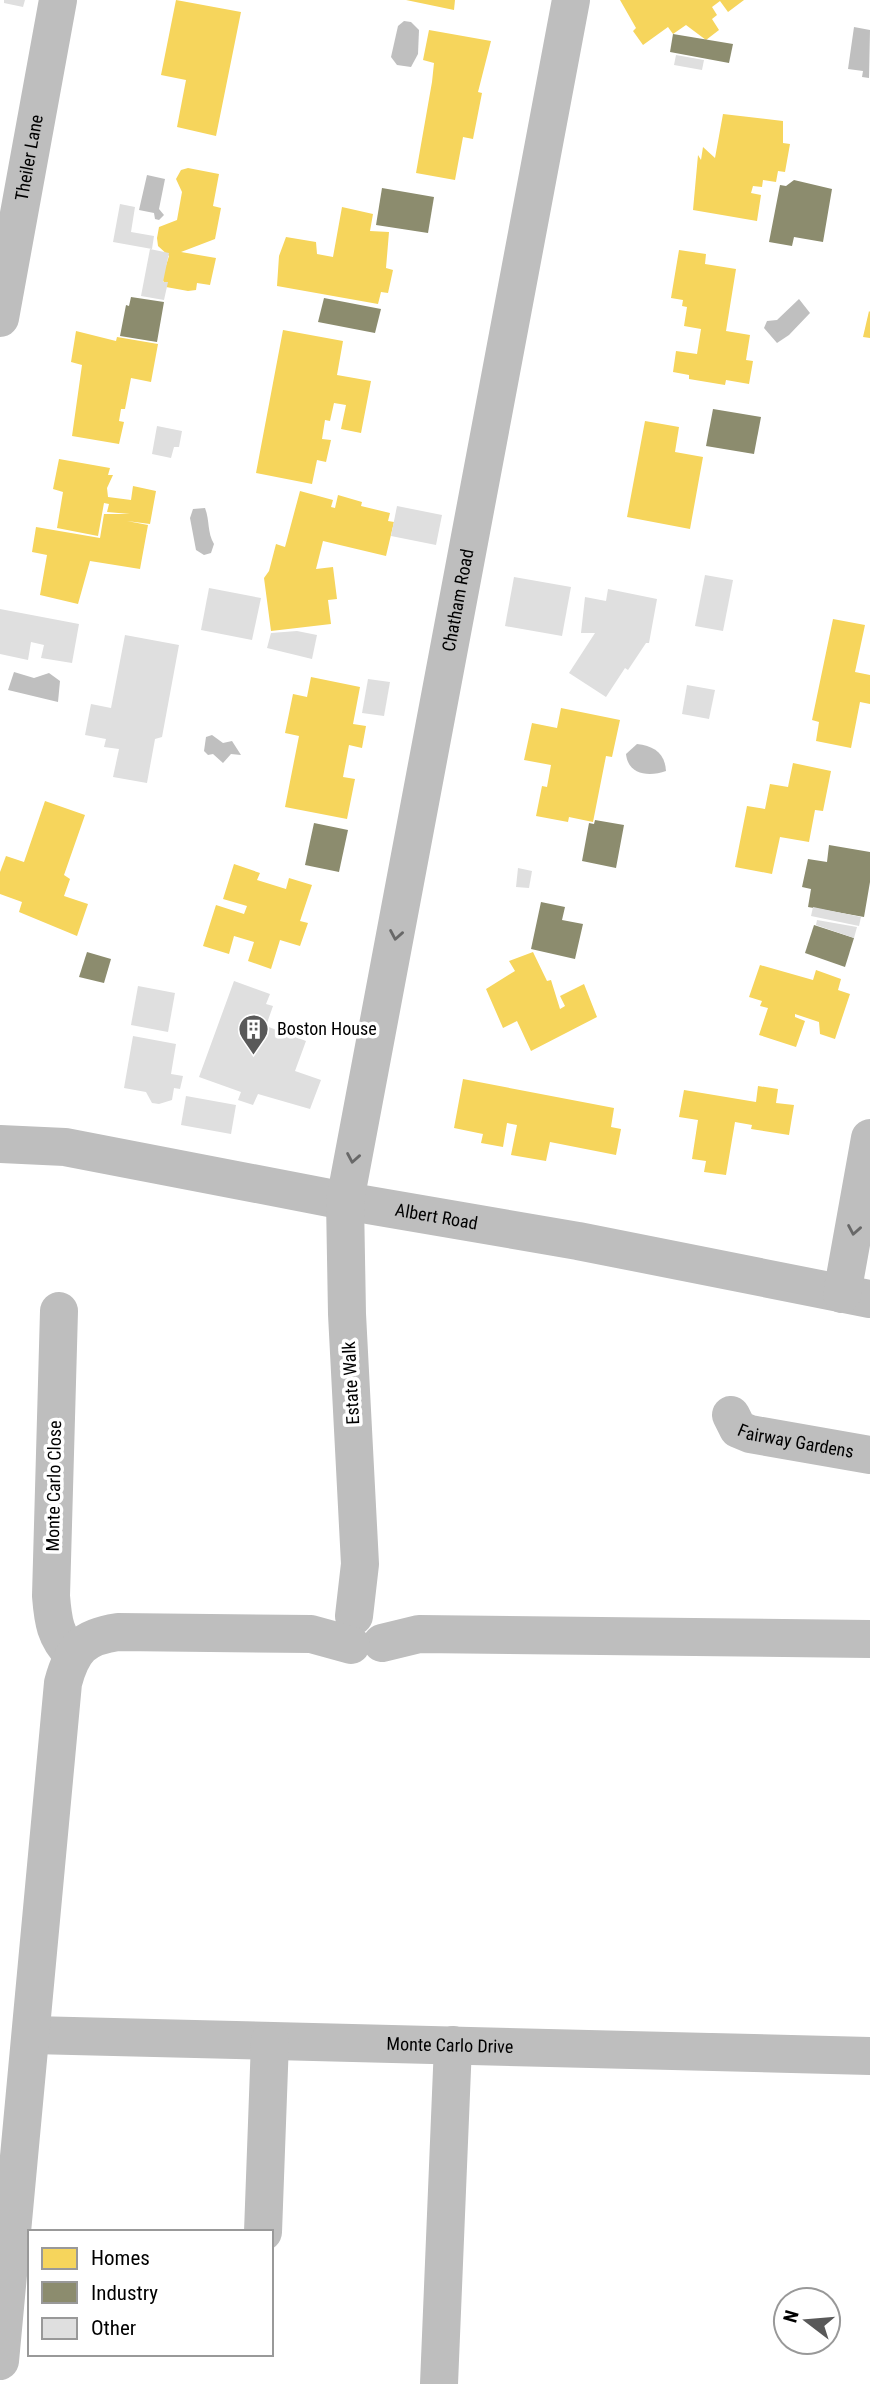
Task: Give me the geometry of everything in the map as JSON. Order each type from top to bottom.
[{"type":"street","name":"Theiler Lane","points":[[0,317],[58,0]]},
{"type":"street","name":"Chatham Road","points":[[345,1201],[570,0]]},
{"type":"street","points":[[856,1297],[870,1138]]},
{"type":"street","name":"Albert Road","points":[[0,1144],[65,1147],[345,1201],[578,1241],[856,1297]]},
{"type":"street","name":"Estate Walk","points":[[345,1201],[347,1314],[360,1564],[370,1585],[366,1627]]},
{"type":"street","name":"Monte Carlo Close","points":[[59,1311],[51,1596],[54,1625],[60,1642],[73,1655]]},
{"type":"street","name":"Fairway Gardens","points":[[731,1415],[738,1429],[750,1434],[870,1455]]},
{"type":"street","points":[[0,2361],[63,1683],[73,1655],[96,1635],[118,1632],[311,1634],[366,1627],[419,1634],[870,1639]]},
{"type":"street","name":"Monte Carlo Drive","points":[[32,2035],[870,2056]]},
{"type":"street","points":[[263,2230],[270,2041]]},
{"type":"street","points":[[439,2384],[453,2045]]},
{"type":"shaded area","points":[[404,21],[411,22],[419,30],[418,54],[411,67],[397,65],[391,57],[398,26]]},
{"type":"shaded area","points":[[854,27],[870,30],[869,78],[862,77],[863,71],[848,69]]},
{"type":"shaded area","points":[[147,175],[165,179],[159,209],[164,215],[159,220],[155,219],[154,213],[139,210]]},
{"type":"shaded area","points":[[799,299],[810,313],[789,335],[777,343],[764,328],[767,321],[777,320]]},
{"type":"shaded area","points":[[205,508],[214,544],[211,553],[204,555],[196,550],[190,518],[193,509]]},
{"type":"shaded area","points":[[14,672],[34,678],[49,673],[60,681],[58,702],[8,690]]},
{"type":"shaded area","points":[[212,735],[223,743],[232,741],[241,755],[231,754],[223,763],[213,754],[208,755],[204,751],[206,737]]},
{"type":"shaded area","points":[[637,744],[649,747],[661,755],[666,771],[646,774],[635,770],[626,754]]},
{"type":"building: Homes","points":[[176,0],[241,12],[216,136],[177,127],[186,80],[161,75]]},
{"type":"building: Homes","points":[[406,0],[455,0],[454,10]]},
{"type":"building: Homes","points":[[620,0],[744,0],[728,12],[720,1],[712,7],[717,15],[712,19],[719,30],[706,40],[686,25],[673,34],[668,27],[643,45],[633,31],[636,28]]},
{"type":"building: Homes","points":[[429,30],[491,41],[478,92],[482,93],[473,139],[463,137],[455,180],[416,173],[434,63],[423,60]]},
{"type":"building: Homes","points":[[723,114],[783,121],[783,143],[790,144],[785,172],[778,171],[776,182],[763,180],[762,187],[753,186],[751,193],[761,195],[757,221],[693,210],[698,155],[701,160],[703,147],[715,158]]},
{"type":"building: Homes","points":[[188,168],[219,174],[213,206],[221,208],[215,239],[181,252],[216,258],[210,285],[197,283],[196,290],[188,291],[166,287],[162,278],[169,256],[158,246],[157,238],[159,227],[177,220],[182,192],[176,179],[181,170]]},
{"type":"building: Homes","points":[[342,207],[373,214],[370,231],[389,232],[386,268],[393,270],[388,293],[381,292],[378,304],[277,286],[279,256],[286,237],[316,242],[317,254],[333,257]]},
{"type":"building: Homes","points":[[679,250],[706,254],[705,264],[736,269],[726,331],[750,335],[746,360],[753,361],[749,384],[726,380],[725,385],[689,379],[689,375],[673,372],[676,351],[697,354],[701,329],[684,326],[687,307],[682,306],[683,300],[671,298]]},
{"type":"building: Homes","points":[[870,312],[870,338],[863,337]]},
{"type":"building: Homes","points":[[283,330],[343,341],[337,375],[371,381],[361,433],[341,429],[346,405],[334,403],[330,421],[325,420],[322,439],[331,440],[326,462],[317,460],[312,484],[256,473]]},
{"type":"building: Homes","points":[[76,331],[116,341],[117,337],[158,344],[151,382],[131,378],[125,409],[121,409],[119,421],[124,422],[119,444],[72,436],[82,365],[71,362]]},
{"type":"building: Homes","points":[[645,421],[679,427],[675,452],[703,457],[690,529],[627,517]]},
{"type":"building: Homes","points":[[59,459],[110,468],[108,475],[113,475],[107,488],[108,497],[131,500],[133,486],[156,491],[150,524],[127,521],[148,525],[140,569],[90,561],[78,604],[40,595],[47,555],[32,552],[36,527],[100,538],[104,514],[130,514],[107,512],[109,504],[104,503],[98,536],[57,528],[63,492],[53,489]]},
{"type":"building: Homes","points":[[300,491],[333,500],[331,507],[335,508],[338,495],[362,502],[361,506],[390,513],[388,521],[394,522],[386,556],[323,541],[316,569],[333,567],[337,599],[328,600],[331,624],[271,631],[264,578],[269,571],[276,544],[285,547]]},
{"type":"building: Homes","points":[[833,619],[865,625],[855,672],[870,675],[870,704],[860,702],[851,748],[816,741],[819,722],[812,720]]},
{"type":"building: Homes","points":[[311,677],[360,687],[353,724],[366,726],[362,748],[349,745],[343,777],[355,779],[347,819],[285,807],[299,736],[285,733],[293,694],[307,697]]},
{"type":"building: Homes","points":[[561,708],[620,720],[612,757],[606,756],[593,822],[569,817],[568,822],[536,816],[542,786],[547,787],[551,765],[524,760],[532,723],[557,728]]},
{"type":"building: Homes","points":[[793,763],[831,771],[823,811],[815,810],[809,842],[780,837],[772,874],[735,867],[747,806],[765,809],[770,784],[788,787]]},
{"type":"building: Homes","points":[[45,801],[85,815],[64,875],[70,879],[64,896],[88,904],[77,936],[19,912],[22,902],[0,894],[0,872],[6,856],[24,862]]},
{"type":"building: Homes","points":[[234,864],[260,873],[257,880],[286,889],[289,878],[312,885],[300,921],[308,923],[300,946],[280,940],[271,969],[248,961],[254,942],[234,936],[229,954],[203,946],[216,905],[244,914],[247,906],[223,899]]},
{"type":"building: Homes","points":[[533,952],[547,981],[551,980],[560,1009],[565,1006],[560,996],[584,984],[597,1017],[531,1051],[517,1021],[503,1028],[486,989],[515,971],[509,961]]},
{"type":"building: Homes","points":[[760,965],[813,980],[816,970],[841,979],[838,990],[850,994],[835,1039],[820,1034],[819,1022],[795,1014],[795,1017],[805,1021],[796,1047],[759,1035],[768,1008],[760,1006],[762,1001],[749,997]]},
{"type":"building: Homes","points":[[463,1079],[614,1108],[611,1127],[621,1129],[616,1155],[550,1142],[546,1161],[511,1155],[517,1125],[507,1123],[503,1147],[481,1143],[483,1134],[454,1128]]},
{"type":"building: Homes","points":[[758,1086],[778,1089],[776,1103],[794,1105],[789,1135],[751,1129],[752,1125],[735,1122],[726,1175],[704,1172],[706,1161],[692,1159],[698,1120],[679,1117],[684,1090],[756,1102]]},
{"type":"building: Industry","points":[[673,34],[733,44],[729,63],[670,52]]},
{"type":"building: Industry","points":[[794,180],[832,189],[823,242],[794,237],[792,246],[769,242],[780,185],[786,186]]},
{"type":"building: Industry","points":[[382,188],[434,197],[428,233],[376,225]]},
{"type":"building: Industry","points":[[131,297],[164,302],[157,342],[120,336],[126,305],[129,306]]},
{"type":"building: Industry","points":[[324,298],[381,309],[375,333],[318,322]]},
{"type":"building: Industry","points":[[713,409],[761,417],[754,454],[706,446]]},
{"type":"building: Industry","points":[[595,820],[624,825],[616,868],[582,861],[589,823],[594,824]]},
{"type":"building: Industry","points":[[314,823],[348,830],[339,872],[305,865]]},
{"type":"building: Industry","points":[[829,845],[870,852],[870,882],[864,917],[808,907],[811,889],[802,887],[808,859],[827,862]]},
{"type":"building: Industry","points":[[541,902],[565,907],[562,920],[583,924],[575,959],[531,949]]},
{"type":"building: Industry","points":[[814,925],[854,938],[845,967],[805,953]]},
{"type":"building: Industry","points":[[87,952],[111,959],[104,983],[79,977]]},
{"type":"building: Other","points":[[4,0],[25,0],[23,7],[4,3]]},
{"type":"building: Other","points":[[676,55],[704,60],[702,70],[674,65]]},
{"type":"building: Other","points":[[120,204],[135,207],[131,232],[154,236],[152,249],[113,242]]},
{"type":"building: Other","points":[[150,249],[169,253],[163,282],[168,282],[164,300],[141,296]]},
{"type":"building: Other","points":[[157,426],[182,431],[179,447],[174,447],[171,458],[152,454]]},
{"type":"building: Other","points":[[397,506],[442,515],[436,545],[391,536]]},
{"type":"building: Other","points":[[705,575],[733,580],[723,631],[695,626]]},
{"type":"building: Other","points":[[514,577],[571,587],[562,636],[505,626]]},
{"type":"building: Other","points":[[209,588],[261,598],[252,640],[201,630]]},
{"type":"building: Other","points":[[608,589],[657,599],[649,643],[646,643],[628,670],[625,668],[606,697],[569,673],[595,633],[581,633],[585,597],[606,601]]},
{"type":"building: Other","points":[[0,609],[79,624],[72,663],[41,658],[44,645],[31,642],[28,660],[0,654]]},
{"type":"building: Other","points":[[297,631],[317,635],[312,659],[267,648],[271,633]]},
{"type":"building: Other","points":[[125,635],[179,645],[162,737],[155,739],[147,783],[113,777],[119,749],[104,747],[106,739],[85,735],[91,704],[111,708]]},
{"type":"building: Other","points":[[368,679],[390,682],[384,716],[362,713]]},
{"type":"building: Other","points":[[687,685],[715,690],[709,719],[682,714]]},
{"type":"building: Other","points":[[518,868],[532,871],[529,888],[516,887]]},
{"type":"building: Other","points":[[813,907],[861,917],[859,926],[811,916]]},
{"type":"building: Other","points":[[817,920],[857,927],[854,938],[816,925]]},
{"type":"building: Other","name":"Boston House","points":[[234,981],[270,994],[266,1004],[273,1006],[266,1026],[306,1041],[295,1071],[321,1080],[310,1109],[258,1094],[253,1105],[238,1100],[241,1092],[199,1077]]},
{"type":"building: Other","points":[[138,986],[175,993],[168,1032],[131,1025]]},
{"type":"building: Other","points":[[133,1036],[176,1044],[171,1074],[183,1076],[180,1089],[174,1088],[172,1100],[152,1103],[146,1092],[124,1088]]},
{"type":"building: Other","points":[[186,1096],[236,1105],[231,1134],[181,1125]]},
{"type":"place","name":"Boston House","points":[[254,1056]]}]
